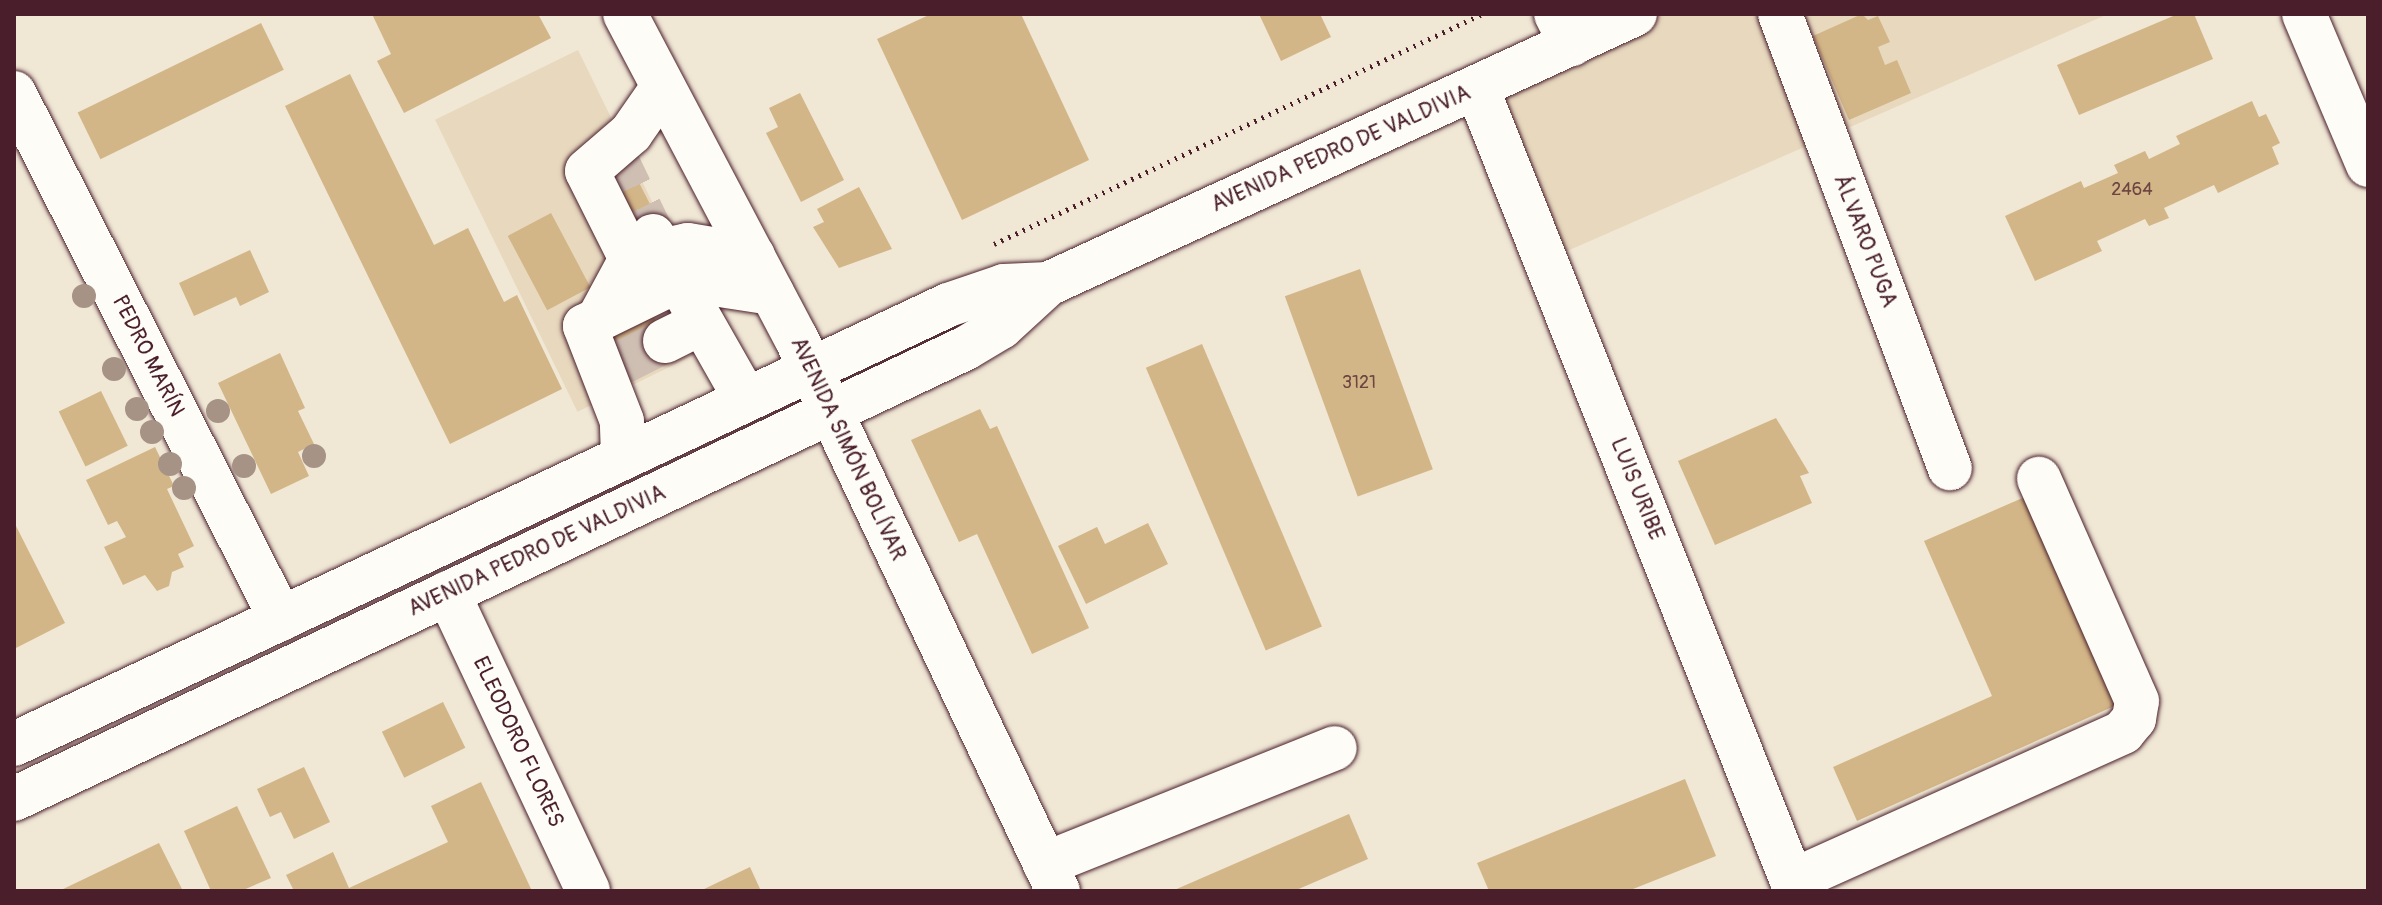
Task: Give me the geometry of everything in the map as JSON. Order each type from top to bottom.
[{"type":"street","name":"AVENIDA SIMÓN BOLÍVAR","points":[[625,14],[810,369],[1051,878]]},
{"type":"street","name":"AVENIDA PEDRO DE VALDIVIA","points":[[14,799],[984,338],[1048,284],[1477,88],[1564,29],[1635,14]]},
{"type":"street","name":"ÁLVARO PUGA","points":[[1780,14],[1950,468]]},
{"type":"street","points":[[2304,14],[2368,165]]},
{"type":"street","points":[[663,87],[631,133],[587,171],[656,255],[683,332],[745,398]]},
{"type":"street","name":"LUIS URIBE","points":[[1477,88],[1794,886]]},
{"type":"street","name":"PEDRO MARÍN","points":[[14,93],[281,619]]},
{"type":"street","points":[[656,255],[762,274]]},
{"type":"street","points":[[623,456],[622,421],[612,367],[585,326],[598,320],[656,255]]},
{"type":"street","name":"AVENIDA PEDRO DE VALDIVIA","points":[[14,744],[745,398],[975,293],[1048,284]]},
{"type":"street","points":[[1794,886],[2123,732],[2134,719],[2137,701],[2039,479]]},
{"type":"street","name":"ELEODORO FLORES","points":[[448,593],[588,891]]},
{"type":"street","points":[[1051,878],[1335,748]]},
{"type":"shaded area","points":[[1636,14],[2108,14],[1542,262],[1474,87]]},
{"type":"shaded area","points":[[578,50],[720,342],[578,412],[435,120]]},
{"type":"building","points":[[372,14],[538,14],[551,38],[404,113],[377,61],[391,54]]},
{"type":"building","points":[[931,14],[1021,14],[1089,160],[962,220],[877,39]]},
{"type":"building","points":[[1259,14],[1320,14],[1331,37],[1281,61]]},
{"type":"building","points":[[1862,14],[1868,20],[1878,16],[1890,42],[1878,47],[1885,65],[1897,60],[1911,93],[1849,120],[1813,36]]},
{"type":"building","points":[[2178,14],[2194,14],[2213,59],[2079,115],[2057,65]]},
{"type":"building","points":[[261,23],[284,70],[100,159],[78,112]]},
{"type":"building","points":[[350,74],[434,245],[468,228],[504,302],[517,295],[562,389],[450,444],[285,106]]},
{"type":"building","points":[[800,93],[844,180],[801,202],[766,133],[778,127],[769,108]]},
{"type":"building","points":[[2252,101],[2259,117],[2266,114],[2280,143],[2272,147],[2279,164],[2218,193],[2214,185],[2164,208],[2169,218],[2149,226],[2145,219],[2097,241],[2102,251],[2035,281],[2005,216],[2081,181],[2084,188],[2118,173],[2114,165],[2145,151],[2149,159],[2180,144],[2176,136]]},
{"type":"building","points":[[628,161],[663,230],[628,247],[593,179]]},
{"type":"building","points":[[859,187],[892,249],[839,268],[813,227],[824,222],[817,209]]},
{"type":"building","points":[[551,213],[590,287],[547,310],[508,236]]},
{"type":"building","points":[[250,250],[269,292],[240,306],[236,297],[194,316],[179,283]]},
{"type":"building","points":[[1360,269],[1433,469],[1358,497],[1285,296]]},
{"type":"building","points":[[653,315],[673,359],[625,380],[605,336]]},
{"type":"building","points":[[1202,344],[1322,627],[1266,650],[1146,368]]},
{"type":"building","points":[[280,353],[305,408],[298,411],[314,444],[298,452],[309,476],[271,494],[218,383]]},
{"type":"building","points":[[101,391],[128,446],[85,466],[59,412]]},
{"type":"building","points":[[980,409],[990,429],[997,426],[1089,628],[1032,654],[977,534],[959,542],[911,440]]},
{"type":"building","points":[[1776,418],[1809,473],[1800,476],[1812,503],[1715,545],[1678,461]]},
{"type":"building","points":[[155,447],[174,486],[167,489],[194,546],[178,554],[184,567],[172,572],[169,586],[157,591],[145,575],[123,585],[104,547],[126,537],[117,521],[108,525],[86,480]]},
{"type":"building","points":[[2036,492],[2128,700],[1857,821],[1833,767],[1992,696],[1924,541]]},
{"type":"building","points":[[14,522],[65,623],[14,649]]},
{"type":"building","points":[[1148,523],[1168,564],[1086,604],[1058,546],[1097,527],[1105,544]]},
{"type":"building","points":[[443,702],[465,748],[404,778],[382,732]]},
{"type":"building","points":[[304,767],[330,822],[294,839],[281,812],[270,817],[257,789]]},
{"type":"building","points":[[1685,779],[1716,856],[1628,891],[1489,891],[1477,863]]},
{"type":"building","points":[[481,782],[532,891],[294,891],[286,875],[333,852],[349,888],[448,842],[431,806]]},
{"type":"building","points":[[237,806],[271,878],[241,891],[211,891],[184,831]]},
{"type":"building","points":[[1349,814],[1368,859],[1294,891],[1172,891]]},
{"type":"building","points":[[159,843],[183,891],[59,891]]},
{"type":"building","points":[[750,867],[761,891],[700,891]]},
{"type":"tunnel","points":[[611,149],[653,236]]},
{"type":"tunnel","points":[[619,364],[665,341]]}]
